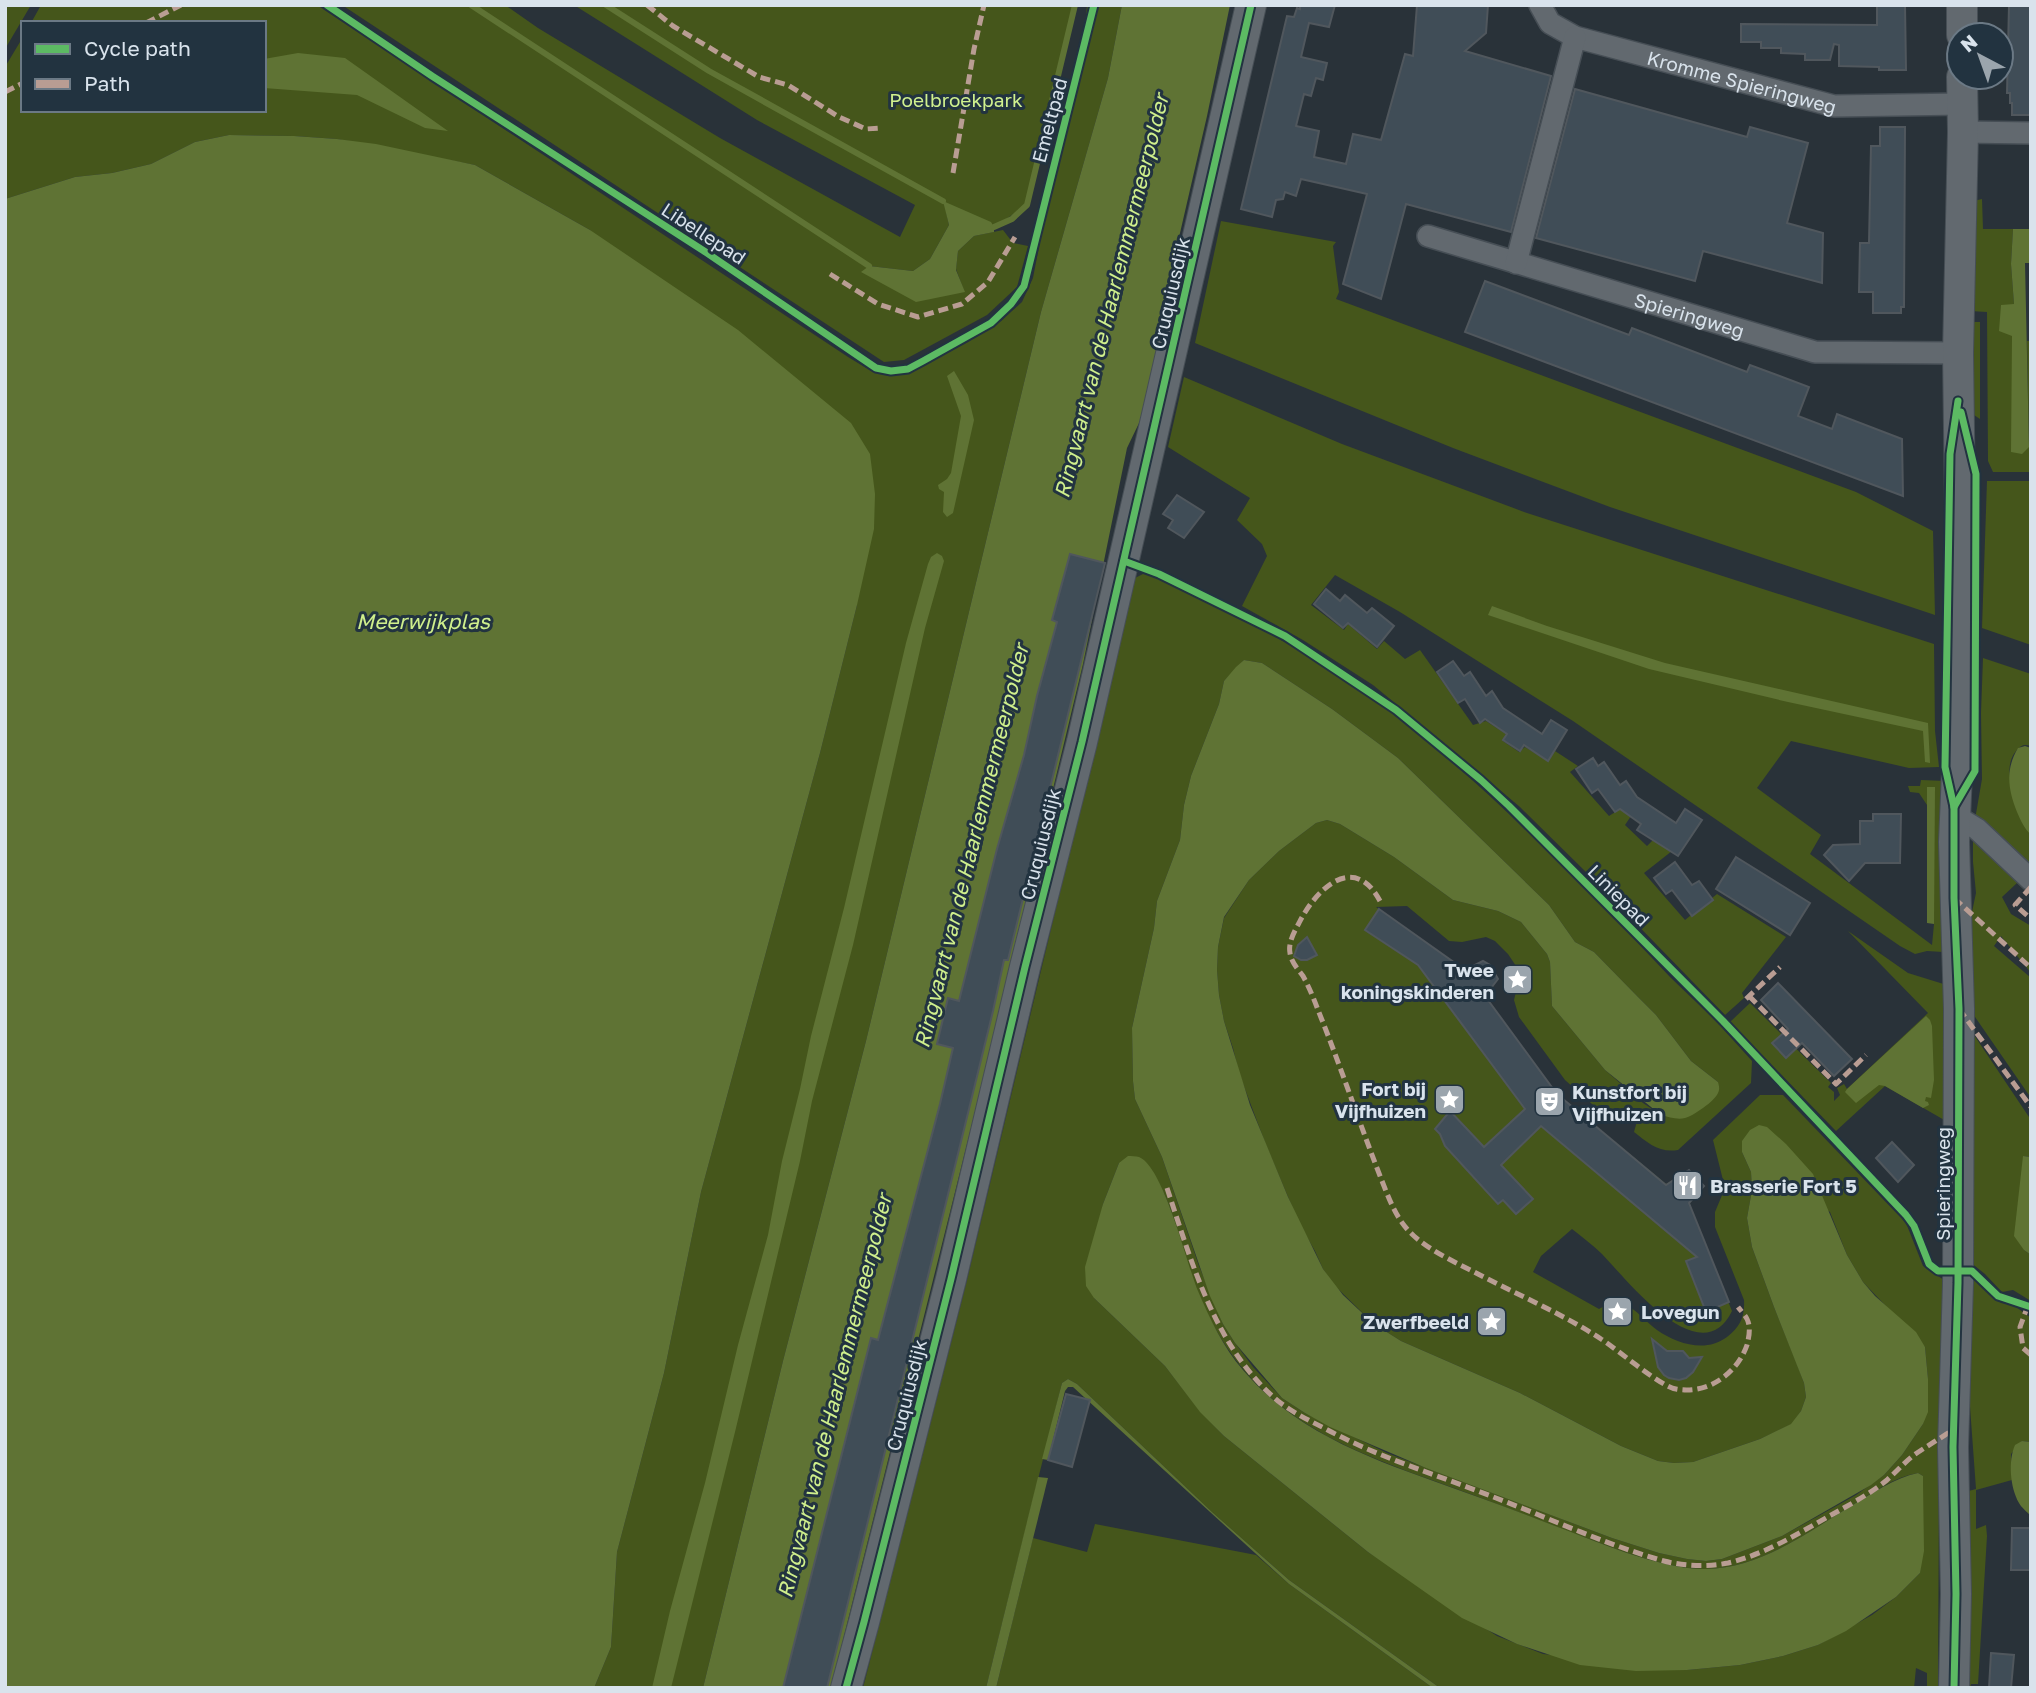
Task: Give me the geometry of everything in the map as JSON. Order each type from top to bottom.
[{"type":"street","name":"Cruquiusdijk","points":[[846,1688],[951,1279],[1082,742],[1251,5]]},
{"type":"street","name":"Kromme Spieringweg","points":[[1540,5],[1550,23],[1576,37],[1834,106],[1963,104],[2031,133]]},
{"type":"street","points":[[1516,263],[1576,37]]},
{"type":"street","name":"Spieringweg","points":[[1954,1688],[1956,1594],[1953,1447],[1958,1283],[1959,1009],[1954,898],[1954,815],[1962,644],[1958,353],[1963,104]]},
{"type":"street","name":"Spieringweg","points":[[1428,236],[1815,352],[1958,353]]},
{"type":"street","points":[[1954,815],[1977,829],[2031,880]]},
{"type":"green space","points":[[5,5],[31,5],[21,21],[5,49]]},
{"type":"green space","points":[[41,5],[317,5],[848,357],[871,371],[883,374],[908,373],[968,342],[1001,321],[1022,302],[1033,278],[1044,221],[1079,86],[1087,5],[1122,5],[1108,78],[1041,312],[866,1041],[783,1361],[703,1688],[594,1688],[611,1647],[617,1552],[664,1373],[701,1192],[820,753],[857,605],[590,230],[475,165],[337,139],[229,135],[195,142],[151,164],[112,173],[75,177],[5,199],[5,67],[21,40],[21,112],[266,112],[266,21],[32,21]]},
{"type":"green space","name":"Poelbroekpark","points":[[342,5],[505,5],[538,28],[720,138],[900,237],[915,205],[757,120],[574,5],[1075,5],[1027,205],[994,227],[944,202],[949,225],[930,259],[913,271],[869,266],[964,291],[956,269],[958,251],[974,236],[1003,230],[1013,243],[1028,246],[1017,287],[987,315],[904,360],[884,362]]},
{"type":"green space","points":[[1982,199],[1983,229],[2013,229],[2012,336],[2029,446],[2027,341],[2031,341],[2031,472],[1993,472],[1988,461],[1987,312],[1970,311],[1969,202]]},
{"type":"green space","points":[[1221,221],[1336,242],[1333,246],[1339,292],[1336,299],[1856,492],[1933,531],[1935,615],[1610,507],[1453,448],[1195,343]]},
{"type":"green space","points":[[1971,322],[1980,322],[1980,419],[1971,413]]},
{"type":"green space","points":[[1184,377],[1342,444],[1527,513],[1934,644],[1935,731],[1939,767],[1909,768],[1791,741],[1757,788],[1821,835],[1810,854],[1932,945],[1934,924],[1927,787],[1927,805],[1919,793],[1910,792],[1908,786],[1920,786],[1921,780],[1946,781],[1943,952],[1927,951],[1915,954],[1900,946],[1573,721],[1400,612],[1335,575],[1311,605],[1344,630],[1348,624],[1377,649],[1384,641],[1405,659],[1420,650],[1473,725],[1486,721],[1506,734],[1503,741],[1519,752],[1525,747],[1548,761],[1555,751],[1578,766],[1570,772],[1609,816],[1623,807],[1633,813],[1625,825],[1647,846],[1653,840],[1672,851],[1644,873],[1685,920],[1717,894],[1786,937],[1742,993],[1744,998],[1725,1015],[1520,807],[1373,685],[1303,640],[1242,606],[1267,556],[1262,544],[1237,520],[1250,498],[1168,447]]},
{"type":"green space","points":[[1987,481],[2031,481],[2031,645],[1982,628]]},
{"type":"green space","points":[[1145,573],[1258,627],[1330,670],[1431,744],[1524,828],[1716,1021],[1752,1061],[1751,1083],[1678,1150],[1659,1149],[1634,1132],[1636,1120],[1633,1113],[1625,1112],[1610,1120],[1565,1080],[1519,1017],[1514,1000],[1519,979],[1516,966],[1495,941],[1486,937],[1462,942],[1449,941],[1407,906],[1376,907],[1465,970],[1483,961],[1490,965],[1498,979],[1485,996],[1554,1090],[1666,1184],[1687,1172],[1703,1186],[1689,1204],[1732,1311],[1719,1328],[1702,1333],[1684,1328],[1646,1300],[1602,1254],[1572,1229],[1541,1256],[1533,1272],[1599,1309],[1614,1302],[1623,1303],[1657,1330],[1682,1343],[1710,1345],[1727,1337],[1741,1321],[1744,1300],[1715,1227],[1715,1212],[1725,1188],[1713,1140],[1760,1095],[1783,1095],[1906,1223],[1923,1266],[1944,1280],[1938,1688],[1927,1688],[1927,1673],[1916,1668],[1914,1688],[1440,1688],[1289,1580],[1212,1512],[1077,1384],[1068,1379],[1062,1383],[986,1688],[863,1688],[966,1284],[1135,578]],"holes":[[[1244,660],[1262,663],[1332,709],[1398,758],[1549,905],[1575,942],[1594,952],[1656,1015],[1691,1061],[1718,1082],[1661,1115],[1605,1070],[1552,1006],[1550,962],[1547,954],[1521,922],[1498,911],[1453,900],[1394,857],[1340,824],[1327,820],[1316,823],[1279,851],[1249,880],[1224,918],[1217,970],[1224,1021],[1239,1073],[1300,1225],[1333,1284],[1374,1324],[1401,1341],[1520,1393],[1621,1446],[1658,1461],[1693,1462],[1760,1439],[1792,1424],[1806,1397],[1804,1383],[1752,1247],[1747,1218],[1752,1190],[1751,1172],[1742,1152],[1830,1212],[1847,1255],[1863,1282],[1925,1347],[1928,1379],[1923,1424],[1902,1455],[1884,1475],[1856,1495],[1782,1536],[1722,1559],[1687,1559],[1612,1538],[1387,1453],[1305,1413],[1282,1398],[1253,1367],[1223,1324],[1199,1266],[1162,1157],[1135,1099],[1132,1028],[1154,928],[1157,901],[1180,840],[1191,776],[1219,704],[1224,681]],[[1144,1161],[1153,1172],[1166,1198],[1196,1286],[1222,1340],[1246,1372],[1272,1399],[1333,1439],[1401,1469],[1627,1553],[1696,1569],[1726,1567],[1764,1556],[1800,1538],[1883,1486],[1918,1473],[1923,1476],[1920,1573],[1896,1597],[1872,1615],[1818,1645],[1740,1665],[1687,1670],[1543,1654],[1497,1636],[1368,1552],[1224,1436],[1200,1411],[1165,1366],[1094,1298],[1103,1204],[1119,1163]]]},
{"type":"green space","points":[[1983,658],[2031,674],[2031,746],[2019,747],[2011,760],[2009,771],[2030,834],[2031,896],[2017,883],[2002,897],[2011,914],[2031,926],[2031,973],[2001,936],[1994,946],[2031,978],[2031,1098],[1973,1014],[1969,926],[1976,893],[1973,831],[1982,779]]},
{"type":"green space","points":[[1848,931],[1908,973],[1950,986],[1946,1121],[1885,1086],[1836,1131],[1730,1022],[1750,1003],[1831,1083],[1828,1087],[1834,1092],[1834,1101],[1840,1095],[1837,1088],[1844,1084],[1847,1089],[1928,1013]]},
{"type":"green space","points":[[1974,1035],[2031,1120],[2031,1157],[2024,1156],[2024,1250],[2031,1255],[2031,1301],[2013,1290],[2002,1292],[1970,1262]]},
{"type":"green space","points":[[1968,1274],[1974,1276],[2001,1303],[2012,1304],[2031,1318],[2031,1442],[2022,1441],[2011,1454],[2012,1480],[1976,1490],[1976,1529],[1986,1525],[1987,1536],[1978,1684],[1964,1688],[1965,1492],[1976,1489],[1970,1407],[1969,1304],[1973,1304],[1969,1298]]},
{"type":"green space","points":[[1095,1524],[1256,1555],[1289,1584],[1433,1688],[996,1688],[1033,1538],[1087,1552]]},
{"type":"water","name":"Ringvaart van de Haarlemmermeerpolder","points":[[1122,5],[1230,5],[1177,246],[1176,272],[1140,421],[1127,448],[1083,664],[986,1068],[831,1688],[703,1688],[783,1361],[866,1041],[1041,312],[1108,78]]},
{"type":"water","points":[[298,53],[345,58],[448,131],[425,128],[357,95],[266,88],[266,59]]},
{"type":"water","name":"Meerwijkplas","points":[[229,135],[337,139],[376,144],[475,165],[590,230],[738,330],[851,423],[870,454],[875,494],[874,529],[820,753],[701,1192],[664,1373],[617,1552],[611,1647],[594,1688],[5,1688],[5,199],[75,177],[112,173],[151,164],[195,142]]},
{"type":"water","points":[[943,201],[991,222],[994,227],[994,232],[974,236],[958,251],[956,270],[965,292],[916,302],[861,272],[869,266],[913,271],[930,259],[949,225]]},
{"type":"water","points":[[2013,229],[2031,229],[2031,263],[2025,263],[2029,447],[2022,454],[2011,452],[2012,336],[1999,331],[2001,305],[2014,304],[2011,264]]},
{"type":"water","points":[[954,371],[968,395],[974,420],[953,513],[947,517],[943,512],[944,492],[938,485],[951,473],[961,416],[947,376]]},
{"type":"water","points":[[937,553],[944,561],[925,628],[853,945],[812,1101],[735,1432],[671,1688],[652,1688],[768,1235],[811,1036],[906,643],[928,564],[931,557]]},
{"type":"water","points":[[1492,606],[1665,663],[1928,723],[1930,763],[1925,762],[1923,731],[1649,669],[1488,615]]},
{"type":"water","points":[[1244,660],[1262,663],[1332,709],[1398,758],[1549,905],[1575,942],[1594,952],[1656,1015],[1691,1061],[1718,1082],[1719,1086],[1713,1100],[1689,1117],[1679,1119],[1661,1115],[1605,1070],[1552,1006],[1550,962],[1547,954],[1521,922],[1498,911],[1453,900],[1394,857],[1340,824],[1327,820],[1316,823],[1279,851],[1249,880],[1224,917],[1217,970],[1224,1021],[1250,1105],[1288,1197],[1323,1269],[1343,1295],[1374,1324],[1401,1341],[1520,1393],[1621,1446],[1658,1461],[1693,1462],[1760,1439],[1791,1424],[1801,1411],[1806,1397],[1804,1383],[1752,1247],[1747,1218],[1752,1190],[1751,1172],[1742,1152],[1742,1141],[1750,1130],[1759,1125],[1767,1127],[1813,1174],[1847,1255],[1863,1282],[1916,1332],[1925,1347],[1928,1412],[1902,1455],[1884,1475],[1782,1536],[1722,1559],[1687,1559],[1612,1538],[1426,1468],[1330,1427],[1282,1398],[1235,1343],[1210,1296],[1162,1157],[1135,1099],[1132,1028],[1154,928],[1157,901],[1180,840],[1191,776],[1219,704],[1224,681]]},
{"type":"water","points":[[2018,748],[2031,748],[2031,835],[2017,812],[2009,780],[2014,756]]},
{"type":"water","points":[[1927,787],[1935,787],[1934,924],[1927,923]]},
{"type":"water","points":[[1926,1016],[1932,1026],[1934,1080],[1931,1098],[1926,1097],[1925,1101],[1929,1105],[1923,1108],[1879,1085],[1856,1103],[1845,1092],[1847,1089]]},
{"type":"water","points":[[1128,1156],[1139,1157],[1157,1178],[1174,1218],[1198,1291],[1229,1352],[1267,1395],[1322,1433],[1382,1462],[1627,1553],[1696,1569],[1726,1567],[1764,1556],[1800,1538],[1884,1486],[1918,1473],[1923,1476],[1924,1551],[1920,1573],[1896,1597],[1846,1631],[1818,1645],[1740,1665],[1636,1671],[1580,1665],[1517,1644],[1462,1618],[1368,1552],[1224,1436],[1200,1412],[1165,1366],[1094,1298],[1086,1286],[1085,1267],[1103,1204],[1119,1163]]},
{"type":"water","points":[[2023,1156],[2031,1157],[2031,1255],[2014,1236]]},
{"type":"water","points":[[1068,1379],[1077,1384],[1212,1512],[1289,1580],[1440,1688],[1433,1688],[1289,1584],[1073,1387],[1068,1387],[1065,1391],[1048,1460],[1042,1459],[1062,1383]]},
{"type":"water","points":[[2022,1441],[2031,1442],[2031,1516],[2019,1503],[2012,1482],[2013,1451],[2015,1445]]},
{"type":"water","points":[[1038,1477],[1048,1478],[996,1688],[986,1688]]},
{"type":"building","points":[[1300,5],[1335,5],[1329,27],[1309,23],[1301,57],[1327,63],[1323,80],[1316,78],[1311,96],[1304,94],[1296,126],[1319,131],[1314,157],[1346,164],[1353,134],[1381,140],[1405,54],[1413,56],[1417,5],[1488,5],[1486,33],[1465,51],[1551,76],[1511,232],[1406,204],[1381,299],[1343,284],[1367,194],[1301,179],[1296,196],[1285,192],[1283,199],[1276,200],[1272,217],[1241,209],[1287,16],[1294,17]]},
{"type":"building","points":[[1877,5],[1905,5],[1906,70],[1839,66],[1839,45],[1834,44],[1830,60],[1805,60],[1805,54],[1781,53],[1781,48],[1761,48],[1761,42],[1741,42],[1741,24],[1877,25]]},
{"type":"building","points":[[2009,5],[2031,5],[2031,115],[2012,115],[2010,93],[2007,91],[2015,91],[2015,21],[2009,21]]},
{"type":"building","points":[[1575,89],[1747,137],[1750,127],[1808,143],[1787,223],[1823,233],[1822,283],[1703,251],[1695,281],[1536,238]]},
{"type":"building","points":[[1880,127],[1905,127],[1904,307],[1901,307],[1901,313],[1873,313],[1873,292],[1859,292],[1860,243],[1869,243],[1871,146],[1880,146]]},
{"type":"building","points":[[1485,281],[1629,335],[1632,328],[1747,372],[1750,365],[1809,387],[1798,416],[1832,429],[1837,414],[1902,439],[1903,496],[1465,332]]},
{"type":"building","points":[[1177,495],[1204,512],[1184,538],[1168,528],[1173,520],[1163,514]]},
{"type":"building","points":[[1070,554],[1105,563],[1008,960],[1004,960],[827,1688],[783,1688],[871,1338],[878,1340],[940,1104],[953,1048],[937,1044],[948,998],[959,1001],[1024,755],[1057,622],[1052,620]]},
{"type":"building","points":[[1326,589],[1340,601],[1345,595],[1367,613],[1372,608],[1394,626],[1377,647],[1348,623],[1343,628],[1314,604]]},
{"type":"building","points":[[1453,661],[1464,676],[1470,672],[1486,696],[1492,691],[1503,708],[1542,734],[1551,720],[1567,730],[1548,761],[1524,745],[1520,751],[1503,740],[1507,734],[1485,719],[1480,723],[1465,699],[1458,703],[1437,672]]},
{"type":"building","points":[[1593,758],[1598,766],[1604,762],[1620,785],[1626,781],[1637,797],[1676,823],[1685,809],[1702,820],[1678,856],[1637,830],[1641,824],[1620,809],[1615,812],[1598,789],[1592,793],[1576,769]]},
{"type":"building","points":[[1873,814],[1901,814],[1900,863],[1865,863],[1849,881],[1824,855],[1833,845],[1860,844],[1860,821],[1873,821]]},
{"type":"building","points":[[1736,857],[1810,903],[1790,935],[1716,889]]},
{"type":"building","points":[[1675,862],[1692,885],[1699,881],[1713,900],[1692,916],[1672,890],[1666,894],[1654,878]]},
{"type":"building","points":[[1379,909],[1465,970],[1483,961],[1490,965],[1498,979],[1485,996],[1554,1090],[1666,1185],[1689,1170],[1704,1186],[1689,1203],[1729,1302],[1706,1312],[1686,1261],[1697,1257],[1541,1126],[1501,1165],[1533,1199],[1516,1214],[1503,1200],[1498,1204],[1445,1146],[1435,1129],[1450,1111],[1484,1147],[1525,1109],[1418,965],[1365,930]]},
{"type":"building","points":[[1307,937],[1317,955],[1301,960],[1294,956],[1298,945]]},
{"type":"building","points":[[1778,983],[1852,1059],[1834,1076],[1802,1043],[1786,1058],[1772,1043],[1788,1029],[1761,1000]]},
{"type":"building","points":[[1892,1142],[1914,1165],[1898,1182],[1876,1158]]},
{"type":"building","points":[[1652,1339],[1667,1351],[1683,1351],[1689,1358],[1702,1357],[1686,1378],[1669,1378],[1658,1367]]},
{"type":"building","points":[[1066,1394],[1090,1400],[1072,1467],[1048,1460]]},
{"type":"building","points":[[2012,1528],[2031,1528],[2031,1570],[2011,1570]]},
{"type":"building","points":[[1991,1653],[2014,1655],[2011,1688],[1989,1688]]},
{"type":"waterway","points":[[471,5],[869,266]]},
{"type":"waterway","points":[[606,5],[709,71],[943,201]]},
{"type":"waterway","points":[[994,227],[1012,219],[1027,205],[1075,5]]},
{"type":"marked path","points":[[150,21],[181,5]]},
{"type":"marked path","points":[[647,5],[673,26],[759,77],[788,85],[839,117],[866,129],[880,128]]},
{"type":"marked path","points":[[953,173],[984,5]]},
{"type":"marked path","points":[[5,92],[21,84]]},
{"type":"marked path","points":[[830,274],[878,304],[918,317],[962,304],[988,282],[1015,237]]},
{"type":"marked path","points":[[1380,901],[1370,886],[1359,879],[1347,877],[1336,881],[1325,888],[1306,910],[1293,934],[1290,949],[1292,959],[1315,1002],[1388,1196],[1408,1230],[1445,1257],[1586,1330],[1660,1382],[1676,1389],[1699,1389],[1719,1380],[1736,1365],[1747,1345],[1749,1332],[1747,1319],[1738,1307]]},
{"type":"marked path","points":[[2031,887],[2015,905],[2031,919]]},
{"type":"marked path","points":[[1954,898],[2031,968]]},
{"type":"marked path","points":[[1746,999],[1780,967]]},
{"type":"marked path","points":[[1749,996],[1836,1084],[1866,1055]]},
{"type":"marked path","points":[[1959,1009],[2031,1107]]},
{"type":"marked path","points":[[1167,1188],[1196,1274],[1222,1330],[1256,1380],[1278,1401],[1306,1419],[1366,1448],[1643,1555],[1671,1563],[1704,1565],[1728,1563],[1769,1549],[1868,1494],[1914,1455],[1954,1429]]},
{"type":"marked path","points":[[2028,1305],[2020,1327],[2023,1348],[2031,1355]]},
{"type":"cycle path","name":"Emeltpad","points":[[327,5],[704,251],[876,368],[891,371],[908,369],[991,323],[1011,304],[1024,286],[1094,5]]},
{"type":"cycle path","points":[[846,1688],[951,1279],[1082,742],[1251,5]]},
{"type":"cycle path","points":[[1954,1688],[1956,1594],[1953,1447],[1958,1283],[1959,1009],[1954,898],[1954,807],[1945,767],[1950,454],[1958,401]]},
{"type":"cycle path","points":[[1954,807],[1975,771],[1976,474],[1961,412]]},
{"type":"cycle path","name":"Liniepad","points":[[1124,561],[1159,574],[1285,636],[1396,710],[1509,806],[1723,1021],[1906,1215],[1914,1226],[1929,1264],[1938,1271],[1972,1271],[1998,1296],[2031,1307]]},
{"type":"place","name":"Twee koningskinderen","points":[[1517,980]]},
{"type":"place","name":"Fort bij Vijfhuizen","points":[[1449,1099]]},
{"type":"place","name":"Kunstfort bij Vijfhuizen","points":[[1549,1102]]},
{"type":"place","name":"Brasserie Fort 5","points":[[1687,1185]]},
{"type":"place","name":"Lovegun","points":[[1618,1311]]},
{"type":"place","name":"Zwerfbeeld","points":[[1492,1321]]}]
